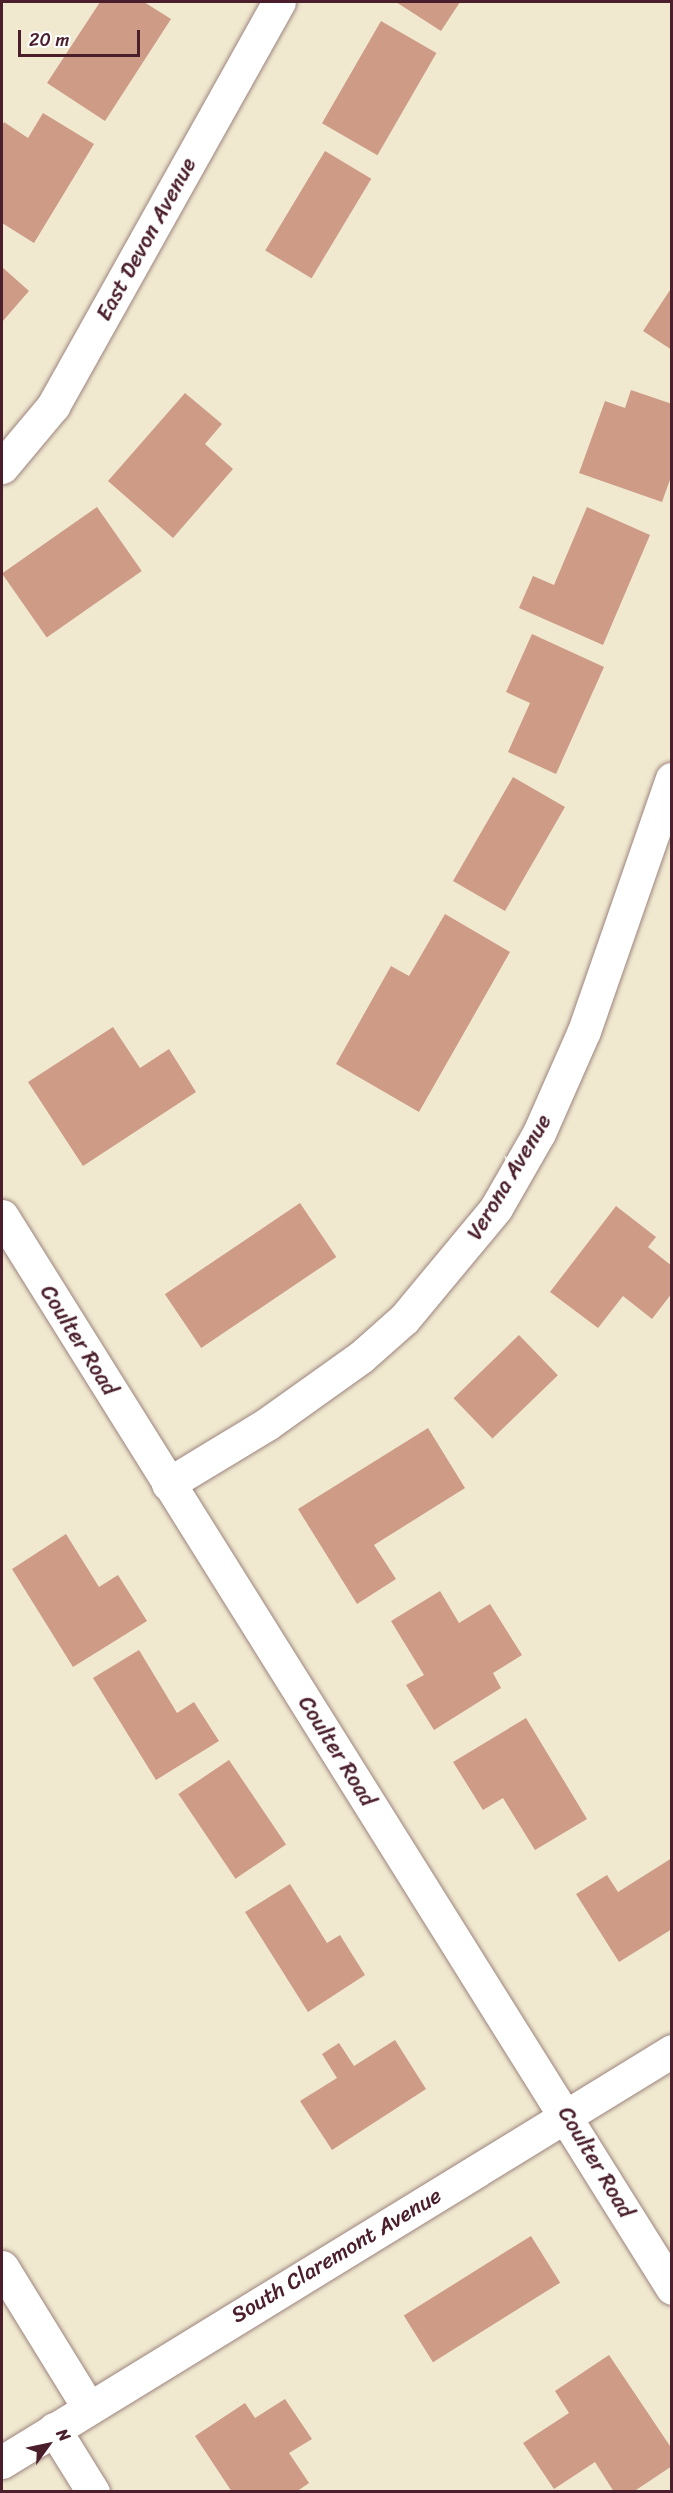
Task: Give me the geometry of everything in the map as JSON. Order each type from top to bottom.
[{"type":"street","name":"East Devon Avenue","points":[[2,467],[53,406],[279,2]]},
{"type":"street","name":"Verona Avenue","points":[[168,1484],[267,1424],[361,1357],[404,1319],[496,1208],[539,1133],[584,1031],[672,779]]},
{"type":"street","name":"Coulter Road","points":[[2,1215],[168,1484],[567,2114],[672,2288]]},
{"type":"street","name":"South Claremont Avenue","points":[[2,2463],[88,2407],[672,2050]]},
{"type":"street","points":[[2,2267],[88,2407]]},
{"type":"street","points":[[54,2429],[93,2492]]},
{"type":"building","points":[[100,2],[144,2],[171,19],[105,121],[47,83]]},
{"type":"building","points":[[396,2],[460,2],[441,31]]},
{"type":"building","points":[[381,21],[436,53],[377,155],[322,123]]},
{"type":"building","points":[[43,113],[94,144],[34,243],[2,223],[2,127],[4,122],[28,138]]},
{"type":"building","points":[[325,151],[371,179],[312,278],[265,250]]},
{"type":"building","points":[[2,267],[29,291],[2,322]]},
{"type":"building","points":[[672,287],[672,350],[643,331]]},
{"type":"building","points":[[631,390],[672,404],[672,474],[662,502],[579,473],[605,401],[625,408]]},
{"type":"building","points":[[185,393],[222,424],[205,444],[233,469],[173,538],[108,481]]},
{"type":"building","points":[[97,507],[142,571],[47,637],[2,574]]},
{"type":"building","points":[[587,507],[650,535],[603,645],[519,608],[533,576],[554,585]]},
{"type":"building","points":[[532,634],[604,667],[556,774],[508,752],[530,703],[506,692]]},
{"type":"building","points":[[513,777],[565,807],[505,911],[453,881]]},
{"type":"building","points":[[445,914],[510,952],[419,1112],[336,1064],[391,966],[409,976]]},
{"type":"building","points":[[113,1027],[140,1068],[169,1049],[196,1092],[83,1166],[28,1082]]},
{"type":"building","points":[[300,1203],[336,1257],[201,1348],[165,1294]]},
{"type":"building","points":[[616,1206],[656,1237],[648,1247],[672,1266],[672,1293],[652,1319],[623,1296],[598,1328],[550,1292]]},
{"type":"building","points":[[519,1335],[558,1375],[492,1438],[454,1398]]},
{"type":"building","points":[[428,1428],[465,1488],[374,1545],[396,1579],[357,1604],[298,1509]]},
{"type":"building","points":[[66,1534],[99,1587],[118,1575],[147,1621],[73,1667],[12,1569]]},
{"type":"building","points":[[440,1591],[459,1623],[490,1604],[522,1655],[493,1673],[501,1688],[434,1730],[406,1685],[424,1675],[391,1621]]},
{"type":"building","points":[[139,1650],[177,1713],[194,1702],[219,1741],[156,1780],[93,1678]]},
{"type":"building","points":[[526,1718],[587,1819],[535,1850],[503,1798],[483,1810],[453,1762]]},
{"type":"building","points":[[229,1760],[286,1845],[235,1879],[178,1794]]},
{"type":"building","points":[[672,1858],[672,1929],[619,1962],[576,1894],[607,1875],[618,1892]]},
{"type":"building","points":[[290,1884],[327,1943],[340,1935],[365,1975],[308,2012],[245,1912]]},
{"type":"building","points":[[395,2040],[426,2089],[332,2150],[300,2101],[337,2078],[322,2054],[339,2043],[354,2066]]},
{"type":"building","points":[[531,2236],[560,2283],[433,2362],[404,2315]]},
{"type":"building","points":[[609,2355],[672,2449],[672,2466],[633,2492],[614,2492],[595,2462],[554,2489],[523,2443],[569,2413],[555,2391]]},
{"type":"building","points":[[285,2399],[312,2439],[289,2453],[309,2483],[296,2492],[232,2492],[195,2436],[245,2403],[255,2418]]}]
